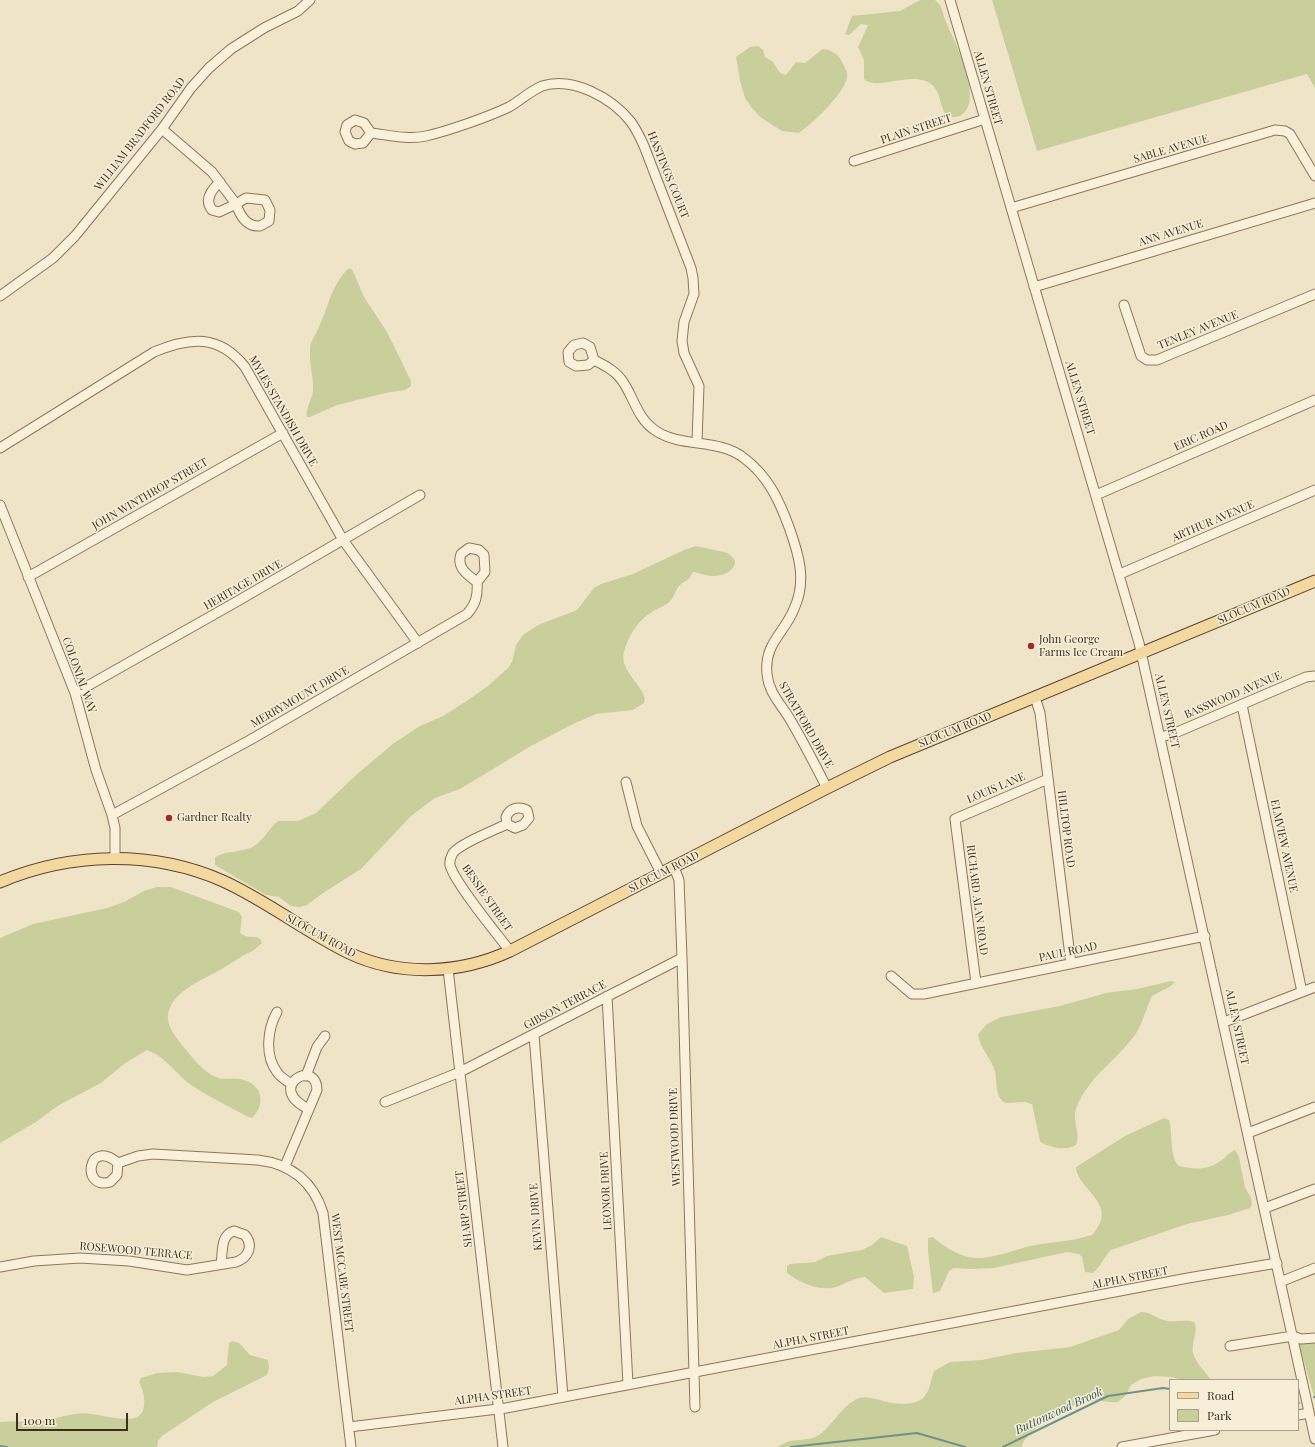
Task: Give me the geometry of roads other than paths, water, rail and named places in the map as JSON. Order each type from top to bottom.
[{"type":"main road","name":"SLOCUM ROAD","points":[[0,882],[29,871],[64,862],[115,858],[166,864],[208,875],[239,890],[341,948],[369,960],[410,969],[448,969],[479,963],[510,951],[890,757],[1315,581]]},
{"type":"street","name":"WILLIAM BRADFORD ROAD","points":[[0,296],[53,258],[75,236],[162,129],[194,84],[231,49],[264,28],[298,11],[310,0]]},
{"type":"street","name":"ALLEN STREET","points":[[950,0],[1142,652],[1315,1439]]},
{"type":"street","name":"HASTINGS COURT","points":[[371,133],[414,138],[432,135],[497,112],[510,106],[538,88],[554,84],[568,84],[590,91],[607,100],[624,114],[635,128],[644,146],[691,268],[694,294],[684,322],[682,341],[684,354],[699,386],[697,442]]},
{"type":"street","name":"PLAIN STREET","points":[[854,161],[985,119]]},
{"type":"street","points":[[162,129],[209,170],[220,182],[236,204],[220,212],[215,212],[211,209],[209,198],[213,189],[220,182]]},
{"type":"street","name":"SABLE AVENUE","points":[[1011,208],[1275,130],[1285,131],[1290,134],[1315,176]]},
{"type":"street","name":"ANN AVENUE","points":[[1034,287],[1315,203]]},
{"type":"street","name":"TENLEY AVENUE","points":[[1124,305],[1141,356],[1151,360],[1157,360],[1315,294]]},
{"type":"street","name":"MYLES STANDISH DRIVE","points":[[0,448],[154,352],[173,345],[194,341],[221,345],[234,354],[245,367],[343,540],[418,643]]},
{"type":"street","name":"STRATFORD DRIVE","points":[[594,360],[611,369],[619,376],[638,412],[655,430],[675,439],[722,447],[744,458],[768,481],[782,507],[798,552],[801,566],[800,588],[792,614],[768,650],[766,662],[768,680],[773,696],[789,716],[827,788]]},
{"type":"street","name":"ERIC ROAD","points":[[1096,495],[1315,400]]},
{"type":"street","name":"JOHN WINTHROP STREET","points":[[28,577],[283,433]]},
{"type":"street","name":"ARTHUR AVENUE","points":[[1120,574],[1315,490]]},
{"type":"street","name":"HERITAGE DRIVE","points":[[76,693],[420,495]]},
{"type":"street","name":"COLONIAL WAY","points":[[0,505],[76,693],[96,770],[112,815],[115,828],[115,858]]},
{"type":"street","name":"MERRYMOUNT DRIVE","points":[[112,815],[250,740],[455,621],[471,609],[477,597],[478,582]]},
{"type":"street","name":"BASSWOOD AVENUE","points":[[1161,737],[1314,676]]},
{"type":"street","name":"HILLTOP ROAD","points":[[1035,697],[1040,713],[1071,964]]},
{"type":"street","name":"ELMVIEW AVENUE","points":[[1242,705],[1302,992]]},
{"type":"street","name":"LOUIS LANE","points":[[955,819],[1048,779]]},
{"type":"street","points":[[626,782],[636,826],[661,874]]},
{"type":"street","name":"RICHARD ALAN ROAD","points":[[955,819],[976,984]]},
{"type":"street","name":"BESSIE STREET","points":[[507,824],[460,847],[451,857],[450,866],[467,893],[510,951]]},
{"type":"street","name":"WESTWOOD DRIVE","points":[[674,867],[678,880],[682,958],[695,1407]]},
{"type":"street","name":"PAUL ROAD","points":[[890,976],[912,994],[936,992],[1205,936]]},
{"type":"street","name":"GIBSON TERRACE","points":[[386,1102],[460,1072],[682,958]]},
{"type":"street","name":"SHARP STREET","points":[[448,969],[503,1447]]},
{"type":"street","points":[[1224,1022],[1315,987]]},
{"type":"street","name":"LEONOR DRIVE","points":[[607,996],[628,1384]]},
{"type":"street","points":[[277,1012],[271,1022],[269,1032],[271,1056],[277,1072],[291,1084]]},
{"type":"street","name":"KEVIN DRIVE","points":[[534,1035],[563,1397]]},
{"type":"street","points":[[306,1076],[317,1047],[326,1036]]},
{"type":"street","points":[[285,1166],[316,1096],[317,1088],[313,1079],[306,1076],[297,1077],[291,1084],[291,1091],[296,1100],[309,1109]]},
{"type":"street","points":[[1248,1133],[1315,1107]]},
{"type":"street","name":"WEST MCCABE STREET","points":[[118,1163],[138,1156],[153,1154],[271,1161],[285,1166],[300,1176],[312,1189],[318,1199],[323,1213],[351,1447]]},
{"type":"street","points":[[1265,1208],[1315,1189]]},
{"type":"street","name":"ROSEWOOD TERRACE","points":[[0,1267],[34,1261],[80,1258],[129,1261],[187,1270],[221,1264]]},
{"type":"street","name":"ALPHA STREET","points":[[349,1427],[499,1409],[1277,1263]]},
{"type":"street","points":[[1280,1282],[1315,1268]]},
{"type":"street","points":[[1230,1346],[1293,1336],[1301,1339],[1315,1338]]},
{"type":"street","points":[[1299,1415],[1309,1413]]},
{"type":"street","points":[[1122,1447],[1210,1431]]},
{"type":"waterway","name":"Buttonwood Brook","points":[[1003,1447],[1108,1396],[1163,1388],[1169,1389]]},
{"type":"waterway","name":"Buttonwood Brook","points":[[791,1447],[917,1433],[965,1447]]},
{"type":"waterway","name":"Buttonwood Brook","points":[[0,1446],[7,1447]]},
{"type":"place","name":"John George Farms Ice Cream","points":[[1031,646]]},
{"type":"place","name":"Gardner Realty","points":[[169,818]]}]
